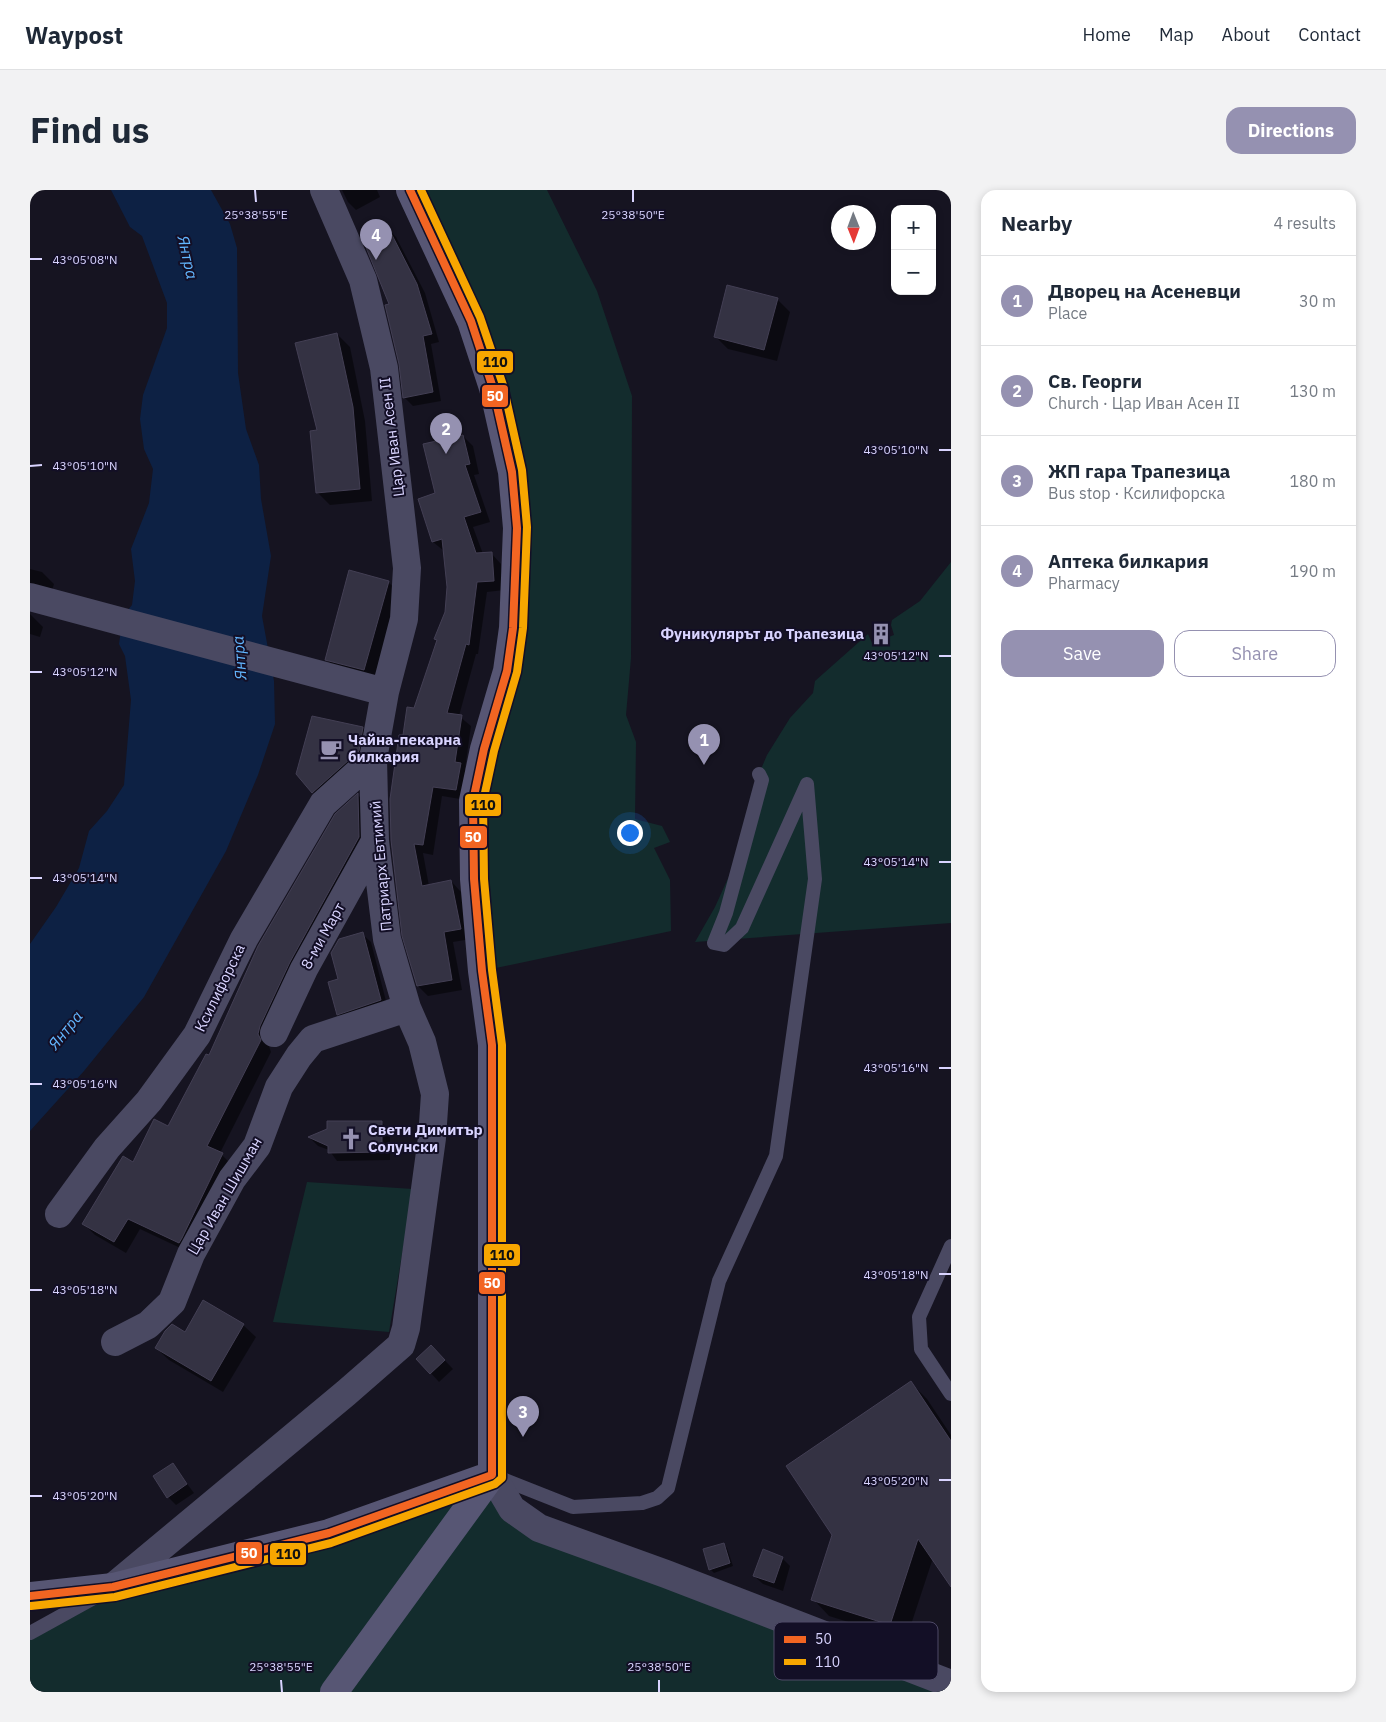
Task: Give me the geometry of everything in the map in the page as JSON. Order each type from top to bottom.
[{"type":"street","name":"Цар Иван Асен II","points":[[324,190],[363,280],[384,368],[407,568],[404,619],[385,692]]},
{"type":"street","points":[[410,190],[471,321],[493,388],[512,472],[517,528],[513,628],[507,671],[484,748],[473,801],[474,879],[482,971],[492,1045],[492,1475],[512,1509],[539,1528],[790,1622]]},
{"type":"street","points":[[30,597],[385,692]]},
{"type":"street","name":"Патриарх Евтимий","points":[[113,1587],[401,1345],[406,1328],[430,1147],[434,1094],[422,1042],[407,1008],[388,939],[375,841],[373,759],[385,692]]},
{"type":"street","name":"Ксилифорска","points":[[59,1214],[107,1148],[149,1101],[198,1035],[244,939],[323,804],[373,759]]},
{"type":"street","name":"8-ми Март","points":[[274,1033],[304,969],[375,841]]},
{"type":"street","name":"Цар Иван Шишман","points":[[115,1342],[148,1325],[172,1302],[196,1246],[232,1179],[256,1146],[279,1087],[313,1039],[407,1008]]},
{"type":"street","points":[[30,1596],[113,1587],[329,1532],[492,1475]]},
{"type":"street","points":[[334,1692],[492,1475]]},
{"type":"street","points":[[938,1679],[951,1684]]},
{"type":"lane","points":[[492,1475],[572,1507],[642,1503],[657,1498],[668,1488],[720,1280],[776,1156],[815,879],[807,784],[742,928],[724,945],[714,943],[726,913],[762,780],[759,774]]},
{"type":"lane","points":[[951,1246],[919,1317],[921,1349],[951,1394]]},
{"type":"lane","points":[[30,1633],[113,1587]]},
{"type":"green space","points":[[410,190],[547,190],[597,291],[632,396],[631,658],[626,715],[636,742],[635,819],[662,826],[670,842],[654,848],[670,880],[671,931],[482,971],[474,879],[507,671],[512,472]]},
{"type":"green space","points":[[951,562],[951,923],[695,942],[715,907],[730,874],[756,781],[767,755],[790,718],[813,693],[815,681],[868,634],[872,643],[894,635],[891,625],[892,620],[920,601]]},
{"type":"green space","points":[[307,1182],[413,1189],[389,1332],[273,1322]]},
{"type":"green space","points":[[492,1475],[512,1509],[783,1622],[774,1622],[774,1680],[922,1680],[951,1692],[30,1692],[30,1633],[113,1587]]},
{"type":"water","name":"Янтра","points":[[111,190],[211,190],[230,224],[237,248],[238,373],[246,429],[259,465],[261,499],[271,556],[262,616],[274,681],[275,724],[258,775],[226,851],[144,997],[84,1071],[30,1131],[30,944],[56,907],[79,868],[89,831],[107,811],[124,785],[131,700],[125,656],[119,644],[123,616],[132,605],[135,581],[131,549],[149,503],[153,469],[144,449],[140,419],[143,395],[167,328],[167,303],[142,236],[130,227]]},
{"type":"building","points":[[388,227],[417,284],[432,334],[423,336],[433,392],[403,398],[399,364],[385,305],[389,304],[363,240]]},
{"type":"building","points":[[727,285],[778,298],[764,350],[714,337]]},
{"type":"building","points":[[337,333],[353,407],[360,489],[316,493],[310,431],[317,430],[295,343]]},
{"type":"building","points":[[463,435],[470,464],[465,465],[481,512],[464,517],[476,553],[492,552],[494,581],[477,582],[469,645],[466,644],[447,713],[462,715],[455,762],[461,763],[456,790],[433,787],[423,845],[414,844],[422,886],[451,880],[461,929],[444,932],[452,980],[417,986],[402,936],[391,840],[390,799],[399,735],[403,735],[407,707],[414,708],[437,640],[434,639],[445,612],[447,587],[442,539],[432,542],[418,499],[435,493],[423,444]]},
{"type":"building","points":[[349,570],[389,581],[364,670],[325,660]]},
{"type":"building","points":[[312,716],[363,727],[359,751],[312,793],[296,774]]},
{"type":"building","points":[[358,793],[359,837],[290,962],[260,1026],[258,1034],[261,1040],[207,1146],[223,1153],[179,1243],[128,1219],[114,1242],[82,1224],[123,1156],[133,1162],[154,1119],[168,1126],[206,1054],[209,1055],[258,946],[335,814]]},
{"type":"building","points":[[363,932],[381,1000],[337,1015],[328,982],[338,979],[331,953],[339,939]]},
{"type":"building","name":"Свети Димитър Солунски","points":[[327,1121],[382,1121],[382,1152],[328,1153],[328,1146],[308,1137],[327,1129]]},
{"type":"building","points":[[203,1300],[244,1324],[211,1381],[155,1348],[165,1331],[172,1324],[185,1332]]},
{"type":"building","points":[[431,1345],[445,1360],[430,1374],[416,1359]]},
{"type":"building","points":[[911,1381],[951,1441],[951,1587],[918,1539],[891,1622],[881,1622],[811,1600],[832,1535],[786,1466]]},
{"type":"building","points":[[173,1463],[187,1484],[167,1498],[153,1476]]},
{"type":"building","points":[[724,1543],[730,1563],[709,1570],[703,1549]]},
{"type":"building","points":[[763,1549],[783,1557],[774,1583],[753,1576]]},
{"type":"transit line","name":"50","points":[[30,1596],[113,1587],[329,1533],[492,1475],[492,1045],[482,971],[474,879],[473,801],[484,749],[507,671],[513,628],[517,528],[512,472],[493,388],[471,321],[410,190]]},
{"type":"transit line","name":"110","points":[[31,1606],[115,1597],[331,1543],[495,1484],[502,1478],[502,1045],[492,970],[484,879],[483,802],[494,751],[517,672],[523,628],[527,527],[522,470],[503,385],[480,317],[421,190]]},
{"type":"place","name":"Аптека билкария","points":[[376,260]]},
{"type":"place","name":"Св. Георги","points":[[446,454]]},
{"type":"place","name":"Фуникулярът до Трапезица","points":[[881,634]]},
{"type":"place","name":"Чайна-пекарна билкария","points":[[331,749]]},
{"type":"place","name":"Дворец на Асеневци","points":[[704,765]]},
{"type":"place","name":"Свети Димитър Солунски","points":[[351,1139]]},
{"type":"place","name":"ЖП гара Трапезица","points":[[523,1437]]}]
